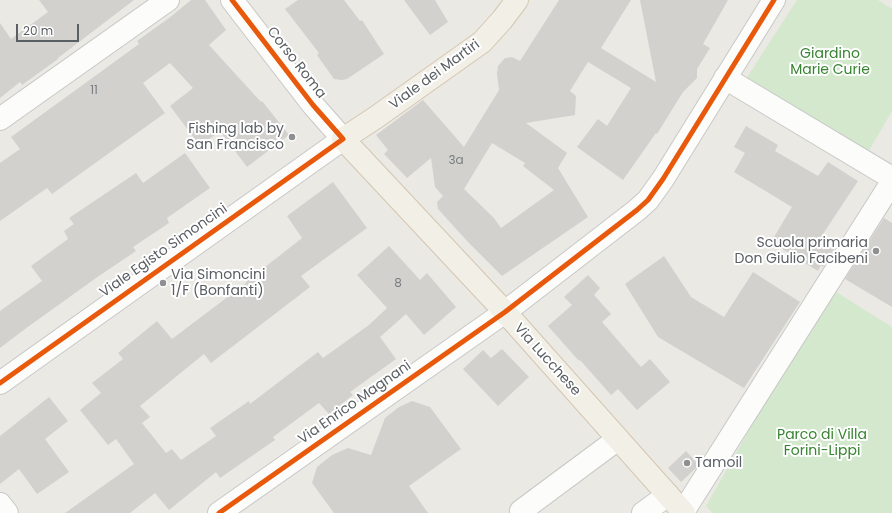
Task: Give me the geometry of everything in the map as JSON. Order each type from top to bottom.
[{"type":"main road","name":"Viale dei Martiri","points":[[343,139],[482,42],[502,20],[517,0]]},
{"type":"main road","name":"Via Lucchese","points":[[343,139],[505,312],[683,513]]},
{"type":"street","points":[[0,119],[168,0]]},
{"type":"street","name":"Corso Roma","points":[[232,0],[313,105],[343,139]]},
{"type":"street","name":"Via Enrico Magnani","points":[[219,513],[505,312],[626,219],[648,200],[663,179],[774,0]]},
{"type":"street","points":[[726,78],[892,178]]},
{"type":"street","name":"Viale Egisto Simoncini","points":[[0,383],[343,139]]},
{"type":"street","points":[[683,513],[892,182]]},
{"type":"street","points":[[521,511],[618,439]]},
{"type":"street","points":[[643,513],[668,495]]},
{"type":"street","points":[[0,504],[7,513]]},
{"type":"green space","name":"Giardino Marie Curie","points":[[797,0],[878,0],[892,9],[892,111],[866,156],[744,82]]},
{"type":"green space","name":"Parco di Villa Forini-Lippi","points":[[830,288],[892,327],[892,513],[712,513],[706,506]]},
{"type":"building","points":[[39,0],[134,0],[58,59],[22,85],[20,82],[0,98],[0,23],[11,39],[48,12]]},
{"type":"building","points":[[191,0],[205,0],[226,30],[209,45],[261,102],[262,101],[289,135],[247,167],[220,131],[200,146],[170,106],[193,88],[170,63],[143,83],[165,113],[52,194],[47,188],[0,221],[0,163],[20,149],[11,137],[139,44],[137,41]]},
{"type":"building","points":[[298,0],[344,0],[360,21],[362,20],[384,54],[347,79],[334,79],[317,55],[319,53],[285,9]]},
{"type":"building","points":[[404,0],[435,0],[448,22],[430,35]]},
{"type":"building","points":[[559,0],[631,0],[601,48],[656,82],[640,0],[728,0],[703,44],[710,48],[697,69],[697,78],[683,92],[657,134],[656,133],[623,180],[577,147],[598,119],[607,126],[631,88],[588,62],[570,91],[576,96],[575,115],[526,123],[567,153],[558,168],[588,217],[502,276],[438,209],[437,202],[443,196],[435,187],[431,158],[407,178],[384,154],[388,150],[376,135],[423,100],[464,147],[499,90],[497,74],[498,66],[505,58],[512,57],[520,61]],"holes":[[[492,143],[525,163],[523,166],[554,190],[501,228],[494,218],[464,189]]]},
{"type":"building","points":[[746,126],[778,145],[775,151],[818,176],[828,162],[858,181],[819,240],[834,249],[823,267],[821,265],[818,271],[771,242],[792,207],[734,172],[745,153],[734,147]]},
{"type":"building","points":[[185,153],[210,188],[167,218],[169,223],[133,247],[136,251],[96,278],[0,348],[0,311],[42,281],[31,266],[68,239],[64,231],[74,224],[69,218],[136,173],[143,183]]},
{"type":"building","points":[[333,182],[367,228],[301,276],[310,287],[211,363],[204,354],[140,406],[150,417],[142,423],[166,453],[172,449],[181,460],[216,436],[210,428],[249,401],[250,404],[318,352],[323,358],[369,325],[387,308],[357,275],[389,246],[420,280],[427,273],[456,307],[424,335],[406,314],[380,337],[396,359],[350,392],[353,395],[329,414],[319,403],[273,437],[275,440],[220,478],[216,472],[169,510],[155,493],[130,513],[65,513],[134,464],[116,439],[108,445],[80,410],[101,393],[92,383],[123,359],[118,353],[157,321],[172,339],[302,238],[287,216]]},
{"type":"building","name":"Scuola primaria Don Giulio Facibeni","points":[[884,218],[892,223],[892,307],[845,279]]},
{"type":"building","points":[[664,256],[691,297],[724,317],[753,272],[800,302],[744,388],[658,337],[625,284]]},
{"type":"building","points":[[588,275],[600,288],[594,295],[611,314],[602,322],[641,367],[650,359],[670,382],[637,410],[618,389],[611,395],[548,326],[572,305],[564,297]]},
{"type":"building","points":[[502,349],[529,377],[498,406],[463,369],[483,350],[491,358]]},
{"type":"building","points":[[49,397],[68,421],[45,439],[69,472],[37,494],[19,469],[0,484],[0,436]]},
{"type":"building","points":[[412,401],[430,407],[461,449],[409,486],[428,513],[334,513],[312,483],[317,467],[332,455],[348,448],[371,455],[385,418],[399,407]]},
{"type":"building","points":[[686,451],[698,464],[696,468],[681,482],[668,468]]},
{"type":"cycle path","points":[[0,383],[343,139],[313,105],[232,0]]},
{"type":"cycle path","points":[[219,513],[505,312],[648,200],[663,179],[774,0]]},
{"type":"place","name":"Fishing lab by San Francisco","points":[[292,137]]},
{"type":"place","name":"Scuola primaria Don Giulio Facibeni","points":[[876,251]]},
{"type":"place","name":"Via Simoncini 1/F (Bonfanti)","points":[[163,283]]},
{"type":"place","name":"Tamoil","points":[[687,463]]}]
